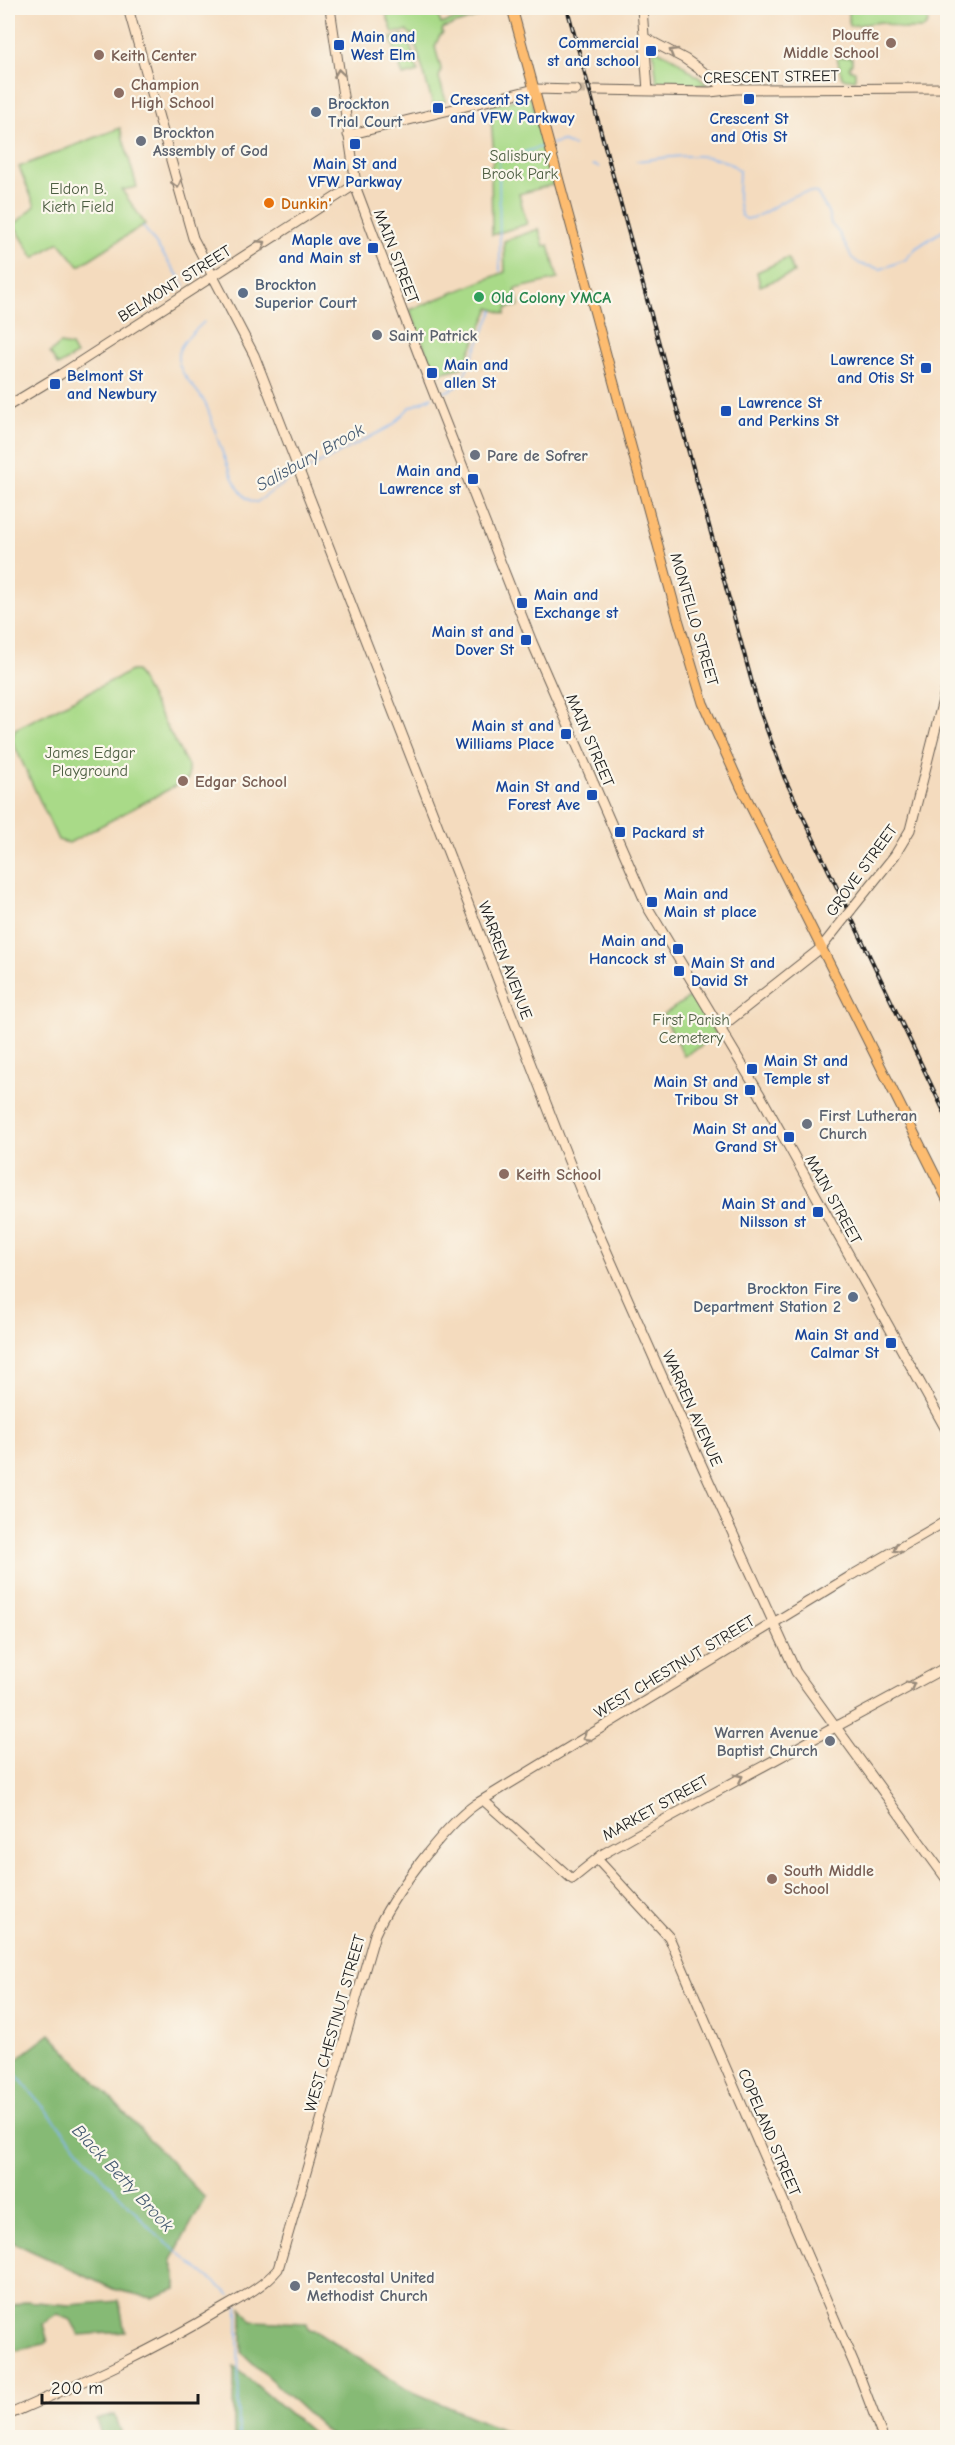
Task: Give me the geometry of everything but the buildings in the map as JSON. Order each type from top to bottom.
[{"type":"main road","name":"WARREN AVENUE","points":[[128,8],[193,238],[254,355],[591,1216],[796,1672],[948,1881]]},
{"type":"main road","name":"MAIN STREET","points":[[330,8],[356,184],[532,642],[648,908],[759,1093],[948,1433]]},
{"type":"main road","name":"MONTELLO STREET","points":[[512,8],[667,579],[703,703],[741,787],[948,1201]]},
{"type":"main road","points":[[642,8],[648,92]]},
{"type":"main road","points":[[645,38],[683,58],[719,83],[736,89]]},
{"type":"main road","name":"CRESCENT STREET","points":[[595,90],[710,92],[736,89],[948,88]]},
{"type":"main road","points":[[348,135],[535,89],[576,90]]},
{"type":"main road","name":"BELMONT STREET","points":[[8,406],[356,184]]},
{"type":"main road","name":"GROVE STREET","points":[[720,1028],[821,948],[895,855],[910,830],[948,680]]},
{"type":"main road","name":"WEST CHESTNUT STREET","points":[[8,2415],[118,2366],[160,2344],[264,2284],[278,2269],[379,1924],[446,1831],[464,1813],[774,1623],[948,1520]]},
{"type":"main road","name":"MARKET STREET","points":[[483,1800],[572,1879],[597,1859],[651,1827],[948,1665]]},
{"type":"main road","name":"COPELAND STREET","points":[[597,1859],[669,1937],[861,2380],[883,2438]]},
{"type":"green space","points":[[384,8],[407,8],[409,13],[437,12],[441,24],[476,13],[478,17],[443,28],[443,33],[435,47],[441,69],[439,78],[446,101],[433,105],[413,36],[407,31],[393,33]]},
{"type":"green space","points":[[849,8],[926,8],[928,23],[923,29],[903,29],[881,22],[849,26]]},
{"type":"green space","points":[[402,35],[408,38],[418,72],[403,76],[391,38]]},
{"type":"green space","points":[[653,48],[675,59],[708,85],[657,84]]},
{"type":"green space","points":[[837,57],[852,57],[849,67],[855,71],[855,80],[842,78]]},
{"type":"green space","name":"Salisbury Brook Park","points":[[526,97],[531,98],[555,184],[519,194],[527,224],[492,235],[491,167],[494,157],[490,106]]},
{"type":"green space","name":"Eldon B. Kieth Field","points":[[120,128],[137,187],[122,190],[145,224],[79,266],[59,242],[34,258],[14,225],[35,206],[19,167]]},
{"type":"green space","name":"Old Colony YMCA","points":[[539,229],[544,246],[549,245],[558,279],[515,289],[519,306],[507,308],[505,314],[490,308],[463,367],[435,374],[410,310],[505,272],[504,241]]},
{"type":"green space","points":[[788,258],[794,273],[760,286],[757,272]]},
{"type":"green space","points":[[60,344],[71,346],[76,355],[58,366],[50,353]]},
{"type":"green space","name":"James Edgar Playground","points":[[131,671],[136,671],[188,766],[188,779],[69,843],[58,840],[12,740],[15,729]]},
{"type":"green space","name":"First Parish Cemetery","points":[[693,995],[717,1036],[684,1056],[663,1015]]},
{"type":"green space","points":[[50,2034],[205,2198],[171,2260],[176,2276],[176,2289],[152,2298],[113,2289],[8,2240],[8,2066]]},
{"type":"green space","points":[[26,2301],[69,2305],[119,2301],[125,2332],[79,2335],[71,2320],[58,2314],[43,2324],[48,2342],[8,2353],[8,2307]]},
{"type":"green space","points":[[242,2308],[252,2321],[307,2323],[309,2330],[318,2332],[406,2389],[508,2432],[501,2435],[451,2430],[333,2437],[242,2353]]},
{"type":"green space","points":[[234,2366],[317,2437],[234,2437]]},
{"type":"green space","points":[[115,2415],[123,2437],[102,2437],[96,2420]]},
{"type":"waterway","name":"Salisbury Brook","points":[[551,144],[562,141],[574,146]]},
{"type":"waterway","name":"Salisbury Brook","points":[[500,271],[499,160],[544,146]]},
{"type":"waterway","name":"Salisbury Brook","points":[[636,161],[676,156],[703,156],[728,163],[739,170],[738,198],[741,215],[746,219],[763,213],[798,194],[817,193],[828,212],[831,224],[839,233],[852,258],[860,264],[881,269],[905,260],[916,248],[948,227]]},
{"type":"waterway","name":"Salisbury Brook","points":[[593,165],[599,167]]},
{"type":"waterway","name":"Salisbury Brook","points":[[143,226],[185,285]]},
{"type":"waterway","name":"Salisbury Brook","points":[[440,394],[461,382],[493,311]]},
{"type":"waterway","name":"Salisbury Brook","points":[[204,322],[180,348],[179,365],[206,405],[232,477],[248,499],[257,502],[295,475]]},
{"type":"waterway","name":"Salisbury Brook","points":[[303,472],[393,425],[409,408],[432,397]]},
{"type":"waterway","name":"Black Betty Brook","points":[[8,2065],[106,2181],[158,2236],[230,2295]]},
{"type":"waterway","name":"Black Betty Brook","points":[[238,2306],[239,2438]]},
{"type":"tunnel","points":[[576,90],[595,90]]},
{"type":"railway","points":[[567,8],[759,708],[785,779],[948,1120]]},
{"type":"place","name":"Plouffe Middle School","points":[[891,43]]},
{"type":"place","name":"Main and West Elm","points":[[339,45]]},
{"type":"place","name":"Commercial st and school","points":[[651,51]]},
{"type":"place","name":"Keith Center","points":[[99,55]]},
{"type":"place","name":"Champion High School","points":[[119,93]]},
{"type":"place","name":"Crescent St and Otis St","points":[[749,99]]},
{"type":"place","name":"Crescent St and VFW Parkway","points":[[438,108]]},
{"type":"place","name":"Brockton Trial Court","points":[[316,112]]},
{"type":"place","name":"Brockton Assembly of God","points":[[141,141]]},
{"type":"place","name":"Main St and VFW Parkway","points":[[355,144]]},
{"type":"place","name":"Dunkin'","points":[[269,203]]},
{"type":"place","name":"Maple ave and Main st","points":[[373,248]]},
{"type":"place","name":"Brockton Superior Court","points":[[243,293]]},
{"type":"place","name":"Old Colony YMCA","points":[[479,297]]},
{"type":"place","name":"Saint Patrick","points":[[377,335]]},
{"type":"place","name":"Lawrence St and Otis St","points":[[926,368]]},
{"type":"place","name":"Main and allen St","points":[[432,373]]},
{"type":"place","name":"Belmont St and Newbury","points":[[55,384]]},
{"type":"place","name":"Lawrence St and Perkins St","points":[[726,411]]},
{"type":"place","name":"Pare de Sofrer","points":[[475,455]]},
{"type":"place","name":"Main and Lawrence st","points":[[473,479]]},
{"type":"place","name":"Main and Exchange st","points":[[522,603]]},
{"type":"place","name":"Main st and Dover St","points":[[526,640]]},
{"type":"place","name":"Main st and Williams Place","points":[[566,734]]},
{"type":"place","name":"Edgar School","points":[[183,781]]},
{"type":"place","name":"Main St and Forest Ave","points":[[592,795]]},
{"type":"place","name":"Packard st","points":[[620,832]]},
{"type":"place","name":"Main and Main st place","points":[[652,902]]},
{"type":"place","name":"Main and Hancock st","points":[[678,949]]},
{"type":"place","name":"Main St and David St","points":[[679,971]]},
{"type":"place","name":"Main St and Temple st","points":[[752,1069]]},
{"type":"place","name":"Main St and Tribou St","points":[[750,1090]]},
{"type":"place","name":"First Lutheran Church","points":[[807,1124]]},
{"type":"place","name":"Main St and Grand St","points":[[789,1137]]},
{"type":"place","name":"Keith School","points":[[504,1174]]},
{"type":"place","name":"Main St and Nilsson st","points":[[818,1212]]},
{"type":"place","name":"Brockton Fire Department Station 2","points":[[853,1297]]},
{"type":"place","name":"Main St and Calmar St","points":[[891,1343]]},
{"type":"place","name":"Warren Avenue Baptist Church","points":[[830,1741]]},
{"type":"place","name":"South Middle School","points":[[772,1879]]},
{"type":"place","name":"Pentecostal United Methodist Church","points":[[295,2286]]}]
